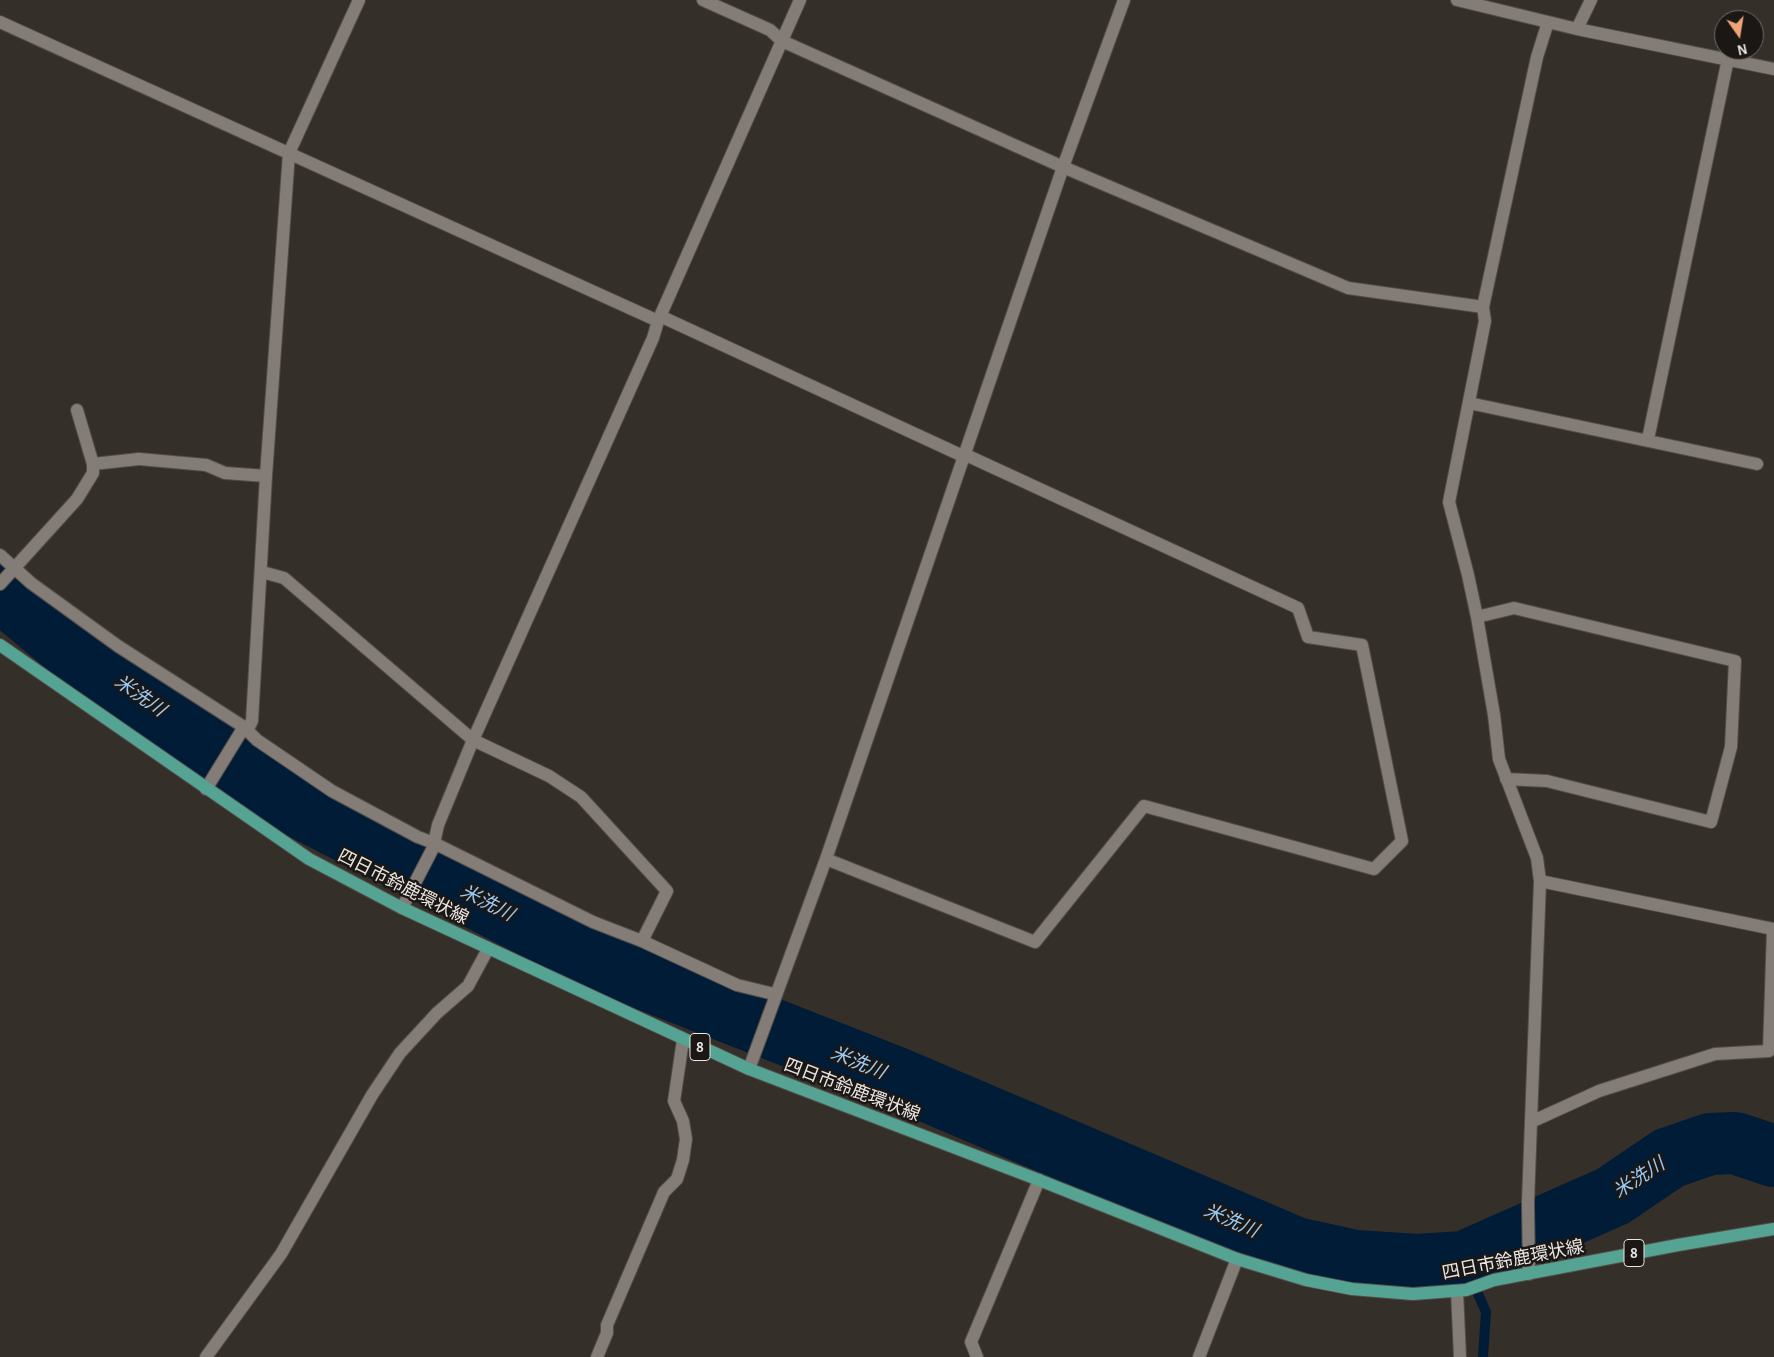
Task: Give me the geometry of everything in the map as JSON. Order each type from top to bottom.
[{"type":"main road","name":"四日市鈴鹿環状線","points":[[0,645],[309,859],[404,904],[488,948],[748,1069],[1039,1180],[1237,1259],[1306,1280],[1352,1289],[1413,1294],[1461,1291],[1494,1280],[1678,1244],[1774,1229]]},
{"type":"street","points":[[206,789],[244,730],[252,721],[266,476],[289,153],[359,0]]},
{"type":"street","points":[[703,0],[770,30],[782,41],[1063,167],[1348,288],[1483,307]]},
{"type":"street","points":[[404,904],[434,845],[438,825],[473,740],[653,338],[659,318],[800,0]]},
{"type":"street","points":[[748,1069],[773,997],[826,859],[1063,167],[1124,0]]},
{"type":"street","points":[[1457,0],[1577,29],[1714,56]]},
{"type":"street","points":[[1577,29],[1591,0]]},
{"type":"street","points":[[0,22],[965,456],[1298,608],[1308,637],[1362,645],[1402,841],[1374,869],[1144,806],[1035,942],[826,859]]},
{"type":"street","points":[[1529,1274],[1528,1202],[1540,881],[1537,858],[1499,760],[1494,715],[1477,617],[1449,502],[1485,321],[1483,307],[1537,57],[1548,22]]},
{"type":"street","points":[[1648,439],[1728,60]]},
{"type":"street","points":[[1733,60],[1774,69]]},
{"type":"street","points":[[1469,402],[1648,439],[1757,464]]},
{"type":"street","points":[[0,584],[77,499],[93,473],[76,410]]},
{"type":"street","points":[[92,464],[139,459],[206,465],[225,473],[266,476]]},
{"type":"street","points":[[0,555],[13,569],[118,646],[332,791],[418,837],[593,922],[642,941],[737,985],[773,997]]},
{"type":"street","points":[[262,572],[284,578],[473,740],[548,776],[581,797],[667,891],[642,941]]},
{"type":"street","points":[[1477,617],[1514,608],[1735,661],[1731,747],[1711,822],[1547,781],[1506,779]]},
{"type":"street","points":[[1531,1122],[1599,1091],[1715,1054],[1769,1051],[1773,929],[1540,881]]},
{"type":"street","points":[[206,1357],[281,1254],[363,1109],[400,1053],[437,1013],[468,986],[488,948]]},
{"type":"street","points":[[597,1357],[607,1333],[607,1324],[664,1192],[677,1179],[686,1140],[683,1121],[674,1101],[683,1040]]},
{"type":"street","points":[[977,1357],[971,1342],[1039,1180]]},
{"type":"street","points":[[1199,1357],[1237,1259]]},
{"type":"street","points":[[1460,1357],[1461,1291]]},
{"type":"waterway","name":"米洗川","points":[[0,590],[66,645],[301,808],[601,962],[892,1076],[1296,1248],[1355,1261],[1417,1265],[1464,1262],[1613,1196],[1669,1158],[1710,1144],[1735,1143],[1774,1156]]},
{"type":"waterway","points":[[1464,1262],[1486,1312],[1483,1357]]}]
